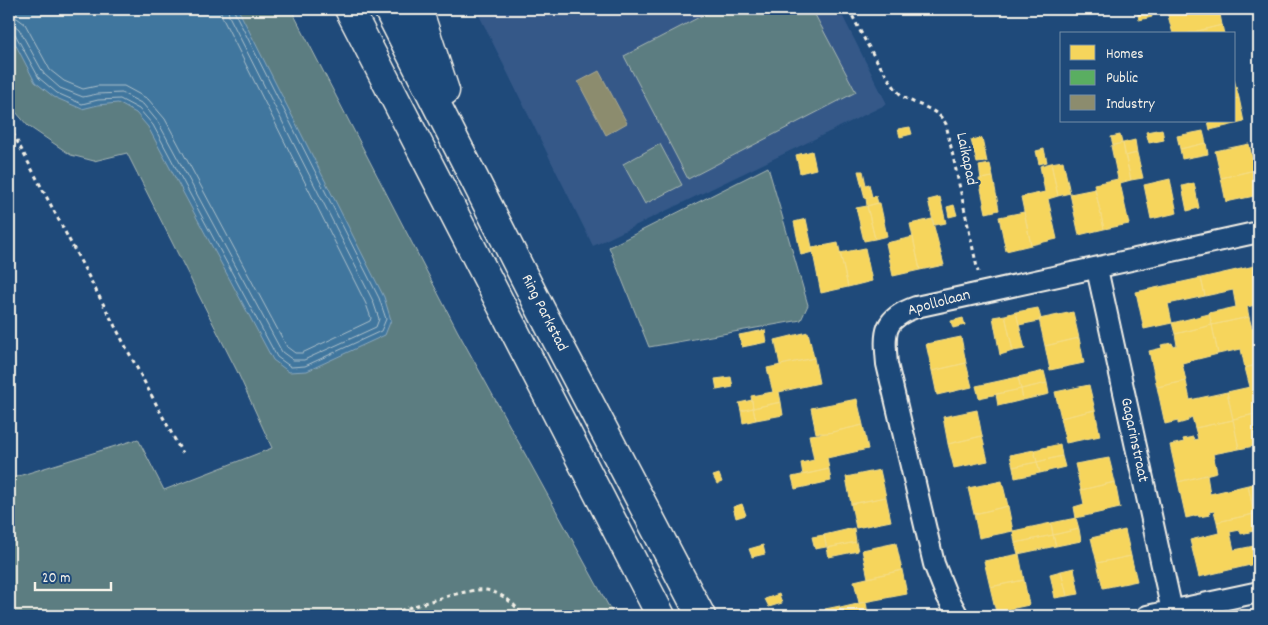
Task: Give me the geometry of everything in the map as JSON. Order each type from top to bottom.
[{"type":"highway","points":[[349,9],[661,616]]},
{"type":"highway","name":"Ring Parkstad","points":[[388,9],[701,616]]},
{"type":"highway","points":[[418,9],[474,178]]},
{"type":"street","name":"Apollolaan","points":[[958,616],[946,594],[934,564],[887,364],[886,337],[889,326],[899,313],[916,307],[982,292],[1096,269],[1259,232]]},
{"type":"street","name":"Gagarinstraat","points":[[1096,269],[1172,611]]},
{"type":"street","points":[[1147,616],[1259,592]]},
{"type":"path","name":"Laikapad","points":[[849,9],[865,42],[893,85],[909,100],[939,115],[946,124],[982,292]]},
{"type":"path","points":[[9,126],[182,453]]},
{"type":"path","points":[[385,616],[468,591],[485,590],[504,596],[523,616]]},
{"type":"shaded area","points":[[476,9],[839,9],[887,104],[593,246]]},
{"type":"green space","points":[[9,9],[291,9],[457,330],[614,616],[9,616],[9,479],[138,439],[164,490],[272,448],[237,371],[127,153],[94,161],[71,155],[28,126],[9,104]]},
{"type":"green space","points":[[715,9],[812,9],[856,92],[688,179],[624,56]]},
{"type":"green space","points":[[660,144],[682,185],[645,204],[623,164]]},
{"type":"green space","points":[[768,167],[808,305],[801,320],[649,347],[609,247]]},
{"type":"water","points":[[9,9],[238,9],[384,297],[391,320],[385,335],[307,371],[289,372],[273,360],[148,127],[136,113],[118,103],[82,109],[54,97],[35,82],[9,32]]},
{"type":"building: Homes","points":[[1137,9],[1150,9],[1152,17],[1139,20]]},
{"type":"building: Homes","points":[[1150,9],[1219,9],[1222,25],[1194,32],[1172,32],[1167,12],[1151,15]]},
{"type":"building: Homes","points":[[1222,25],[1224,32],[1193,32]]},
{"type":"building: Homes","points":[[1236,87],[1239,98],[1236,99]]},
{"type":"building: Homes","points":[[1239,98],[1244,122],[1210,130],[1208,122],[1236,122],[1236,99]]},
{"type":"building: Homes","points":[[910,127],[912,134],[900,137],[898,129]]},
{"type":"building: Homes","points":[[1162,129],[1164,140],[1149,143],[1146,132]]},
{"type":"building: Homes","points":[[1203,131],[1206,143],[1180,149],[1177,136]]},
{"type":"building: Homes","points":[[1120,135],[1122,143],[1113,145],[1111,137]]},
{"type":"building: Homes","points":[[982,138],[987,162],[977,163],[971,140]]},
{"type":"building: Homes","points":[[1135,140],[1137,153],[1125,156],[1123,143]]},
{"type":"building: Homes","points":[[1123,143],[1131,180],[1120,183],[1129,224],[1104,229],[1094,184],[1118,179],[1111,146]]},
{"type":"building: Homes","points":[[1206,143],[1208,154],[1182,159],[1180,149]]},
{"type":"building: Homes","points":[[1249,144],[1255,170],[1221,178],[1215,151]]},
{"type":"building: Homes","points":[[1044,149],[1047,162],[1039,164],[1036,151]]},
{"type":"building: Homes","points":[[812,151],[816,169],[800,173],[796,155]]},
{"type":"building: Homes","points":[[1137,153],[1143,178],[1131,180],[1125,156]]},
{"type":"building: Homes","points":[[1063,161],[1070,193],[1058,196],[1051,163]]},
{"type":"building: Homes","points":[[1051,163],[1058,196],[1048,199],[1057,239],[1031,245],[1021,197],[1045,192],[1040,166]]},
{"type":"building: Homes","points":[[990,164],[993,177],[981,179],[979,166]]},
{"type":"building: Homes","points":[[1255,170],[1259,195],[1226,202],[1221,178]]},
{"type":"building: Homes","points":[[858,171],[863,171],[866,185],[869,184],[872,197],[865,198]]},
{"type":"building: Homes","points":[[993,177],[999,210],[986,213],[979,179]]},
{"type":"building: Homes","points":[[1170,179],[1177,213],[1151,219],[1144,185]]},
{"type":"building: Homes","points":[[1194,183],[1199,208],[1187,211],[1182,186]]},
{"type":"building: Homes","points":[[1095,189],[1104,229],[1079,235],[1070,194]]},
{"type":"building: Homes","points":[[876,196],[878,203],[867,206],[866,198]]},
{"type":"building: Homes","points":[[940,197],[946,223],[934,225],[928,200]]},
{"type":"building: Homes","points":[[880,203],[887,236],[875,239],[867,206]]},
{"type":"building: Homes","points":[[954,205],[957,215],[949,217],[947,207]]},
{"type":"building: Homes","points":[[867,206],[875,239],[864,241],[856,208]]},
{"type":"building: Homes","points":[[1024,212],[1031,245],[1006,251],[999,217]]},
{"type":"building: Homes","points":[[806,219],[813,252],[801,255],[794,222]]},
{"type":"building: Homes","points":[[932,219],[944,265],[920,270],[910,224]]},
{"type":"building: Homes","points":[[913,237],[920,270],[893,276],[886,243]]},
{"type":"building: Homes","points":[[838,243],[848,287],[821,293],[812,248]]},
{"type":"building: Homes","points":[[865,248],[872,281],[848,287],[840,253]]},
{"type":"building: Homes","points":[[1259,265],[1259,304],[1247,307],[1249,317],[1212,325],[1209,313],[1236,307],[1233,290],[1205,296],[1201,278]]},
{"type":"building: Homes","points":[[1201,278],[1205,296],[1168,304],[1172,323],[1144,329],[1136,292]]},
{"type":"building: Homes","points":[[1038,308],[1041,319],[1039,321],[1019,325],[1016,312]]},
{"type":"building: Homes","points":[[1016,312],[1025,349],[1013,351],[1005,315]]},
{"type":"building: Homes","points":[[1073,312],[1079,338],[1045,346],[1039,319]]},
{"type":"building: Homes","points":[[1209,314],[1212,325],[1175,334],[1172,323]]},
{"type":"building: Homes","points":[[1005,315],[1013,351],[1000,355],[993,317]]},
{"type":"building: Homes","points":[[1249,317],[1252,328],[1259,327],[1259,364],[1245,368],[1241,349],[1218,354],[1212,325]]},
{"type":"building: Homes","points":[[963,318],[965,325],[953,328],[951,321]]},
{"type":"building: Homes","points":[[1212,325],[1218,354],[1182,363],[1186,381],[1157,387],[1149,351],[1162,348],[1161,345],[1172,343],[1173,346],[1177,345],[1175,334]]},
{"type":"building: Homes","points":[[765,330],[767,342],[742,347],[739,335]]},
{"type":"building: Homes","points":[[808,332],[814,358],[780,365],[775,340]]},
{"type":"building: Homes","points":[[961,337],[966,363],[932,371],[926,344]]},
{"type":"building: Homes","points":[[1079,338],[1084,363],[1050,370],[1045,346]]},
{"type":"building: Homes","points":[[814,358],[819,383],[779,392],[781,402],[753,408],[751,396],[773,392],[767,368]]},
{"type":"building: Homes","points":[[966,363],[972,387],[937,395],[932,371]]},
{"type":"building: Homes","points":[[1259,364],[1259,413],[1233,419],[1227,392],[1250,387],[1245,368]]},
{"type":"building: Homes","points":[[1044,371],[1047,383],[1021,389],[1018,377]]},
{"type":"building: Homes","points":[[731,377],[733,387],[717,390],[715,379]]},
{"type":"building: Homes","points":[[1018,377],[1021,389],[979,398],[976,386]]},
{"type":"building: Homes","points":[[1186,381],[1190,400],[1227,392],[1233,420],[1195,428],[1192,417],[1188,421],[1178,424],[1178,421],[1165,424],[1157,387]]},
{"type":"building: Homes","points":[[1047,383],[1049,394],[1023,400],[1021,389]]},
{"type":"building: Homes","points":[[1089,385],[1095,410],[1061,418],[1055,392]]},
{"type":"building: Homes","points":[[1021,389],[1023,400],[998,406],[996,394]]},
{"type":"building: Homes","points":[[857,399],[863,425],[828,433],[816,433],[811,408]]},
{"type":"building: Homes","points":[[752,400],[753,408],[741,411],[739,403]]},
{"type":"building: Homes","points":[[781,402],[783,415],[756,420],[753,408]]},
{"type":"building: Homes","points":[[753,408],[756,420],[743,423],[741,411]]},
{"type":"building: Homes","points":[[977,410],[982,436],[948,444],[943,417]]},
{"type":"building: Homes","points":[[1095,410],[1100,436],[1066,443],[1060,418]]},
{"type":"building: Homes","points":[[1259,413],[1259,445],[1239,449],[1233,419]]},
{"type":"building: Homes","points":[[1233,420],[1239,449],[1213,454],[1217,472],[1178,482],[1170,445],[1184,442],[1183,439],[1193,437],[1194,440],[1198,439],[1195,428]]},
{"type":"building: Homes","points":[[863,425],[868,449],[827,458],[829,469],[803,475],[801,463],[814,460],[809,435]]},
{"type":"building: Homes","points":[[982,436],[988,461],[954,468],[948,444]]},
{"type":"building: Homes","points":[[1060,444],[1062,456],[1037,462],[1034,450]]},
{"type":"building: Homes","points":[[1034,450],[1037,462],[1013,467],[1010,455]]},
{"type":"building: Homes","points":[[1062,456],[1065,467],[1040,473],[1037,462]]},
{"type":"building: Homes","points":[[1109,458],[1115,482],[1081,490],[1075,464]]},
{"type":"building: Homes","points":[[1037,462],[1040,473],[1015,478],[1013,467]]},
{"type":"building: Homes","points":[[829,469],[831,481],[795,489],[792,477]]},
{"type":"building: Homes","points":[[880,470],[886,497],[851,504],[846,477]]},
{"type":"building: Homes","points":[[719,474],[722,482],[717,484],[713,476]]},
{"type":"building: Homes","points":[[1207,475],[1210,494],[1248,485],[1254,514],[1217,522],[1214,511],[1209,512],[1210,515],[1186,518],[1178,482]]},
{"type":"building: Homes","points":[[1002,481],[1008,506],[974,514],[968,488]]},
{"type":"building: Homes","points":[[1115,482],[1120,508],[1076,518],[1074,507],[1084,504],[1081,490]]},
{"type":"building: Homes","points":[[1259,483],[1259,513],[1254,514],[1248,485]]},
{"type":"building: Homes","points":[[886,497],[891,521],[856,528],[851,504]]},
{"type":"building: Homes","points":[[742,504],[746,515],[736,518],[733,507]]},
{"type":"building: Homes","points":[[1008,506],[1013,531],[979,538],[974,514]]},
{"type":"building: Homes","points":[[1259,513],[1259,526],[1257,526],[1254,514]]},
{"type":"building: Homes","points":[[1254,514],[1258,530],[1241,534],[1240,530],[1230,532],[1234,550],[1259,545],[1259,563],[1199,577],[1190,540],[1219,533],[1217,522]]},
{"type":"building: Homes","points":[[1076,518],[1079,529],[1053,535],[1051,523]]},
{"type":"building: Homes","points":[[1051,523],[1053,535],[1015,543],[1013,531]]},
{"type":"building: Homes","points":[[854,528],[856,542],[827,548],[824,535]]},
{"type":"building: Homes","points":[[1079,529],[1081,541],[1056,546],[1053,535]]},
{"type":"building: Homes","points":[[1125,530],[1131,556],[1097,563],[1091,538]]},
{"type":"building: Homes","points":[[824,535],[826,547],[815,549],[812,537]]},
{"type":"building: Homes","points":[[1053,535],[1056,546],[1018,554],[1015,543]]},
{"type":"building: Homes","points":[[856,542],[858,551],[829,557],[827,548]]},
{"type":"building: Homes","points":[[896,543],[902,570],[868,578],[862,550]]},
{"type":"building: Homes","points":[[763,545],[765,554],[752,557],[749,549]]},
{"type":"building: Homes","points":[[1019,554],[1024,580],[990,587],[984,561]]},
{"type":"building: Homes","points":[[1131,556],[1137,581],[1103,588],[1097,563]]},
{"type":"building: Homes","points":[[1074,568],[1079,594],[1067,596],[1061,571]]},
{"type":"building: Homes","points":[[902,570],[907,594],[859,603],[854,581]]},
{"type":"building: Homes","points":[[1061,571],[1067,596],[1055,598],[1050,574]]},
{"type":"building: Homes","points":[[1024,580],[1029,605],[996,612],[990,587]]},
{"type":"building: Homes","points":[[779,594],[782,603],[769,607],[765,599]]},
{"type":"building: Homes","points":[[866,602],[868,614],[841,616],[840,608]]},
{"type":"building: Homes","points":[[840,606],[841,616],[827,616],[825,609]]},
{"type":"building: Public","points":[[652,9],[666,9],[655,14]]},
{"type":"building: Industry","points":[[599,71],[627,123],[606,135],[578,82]]}]
